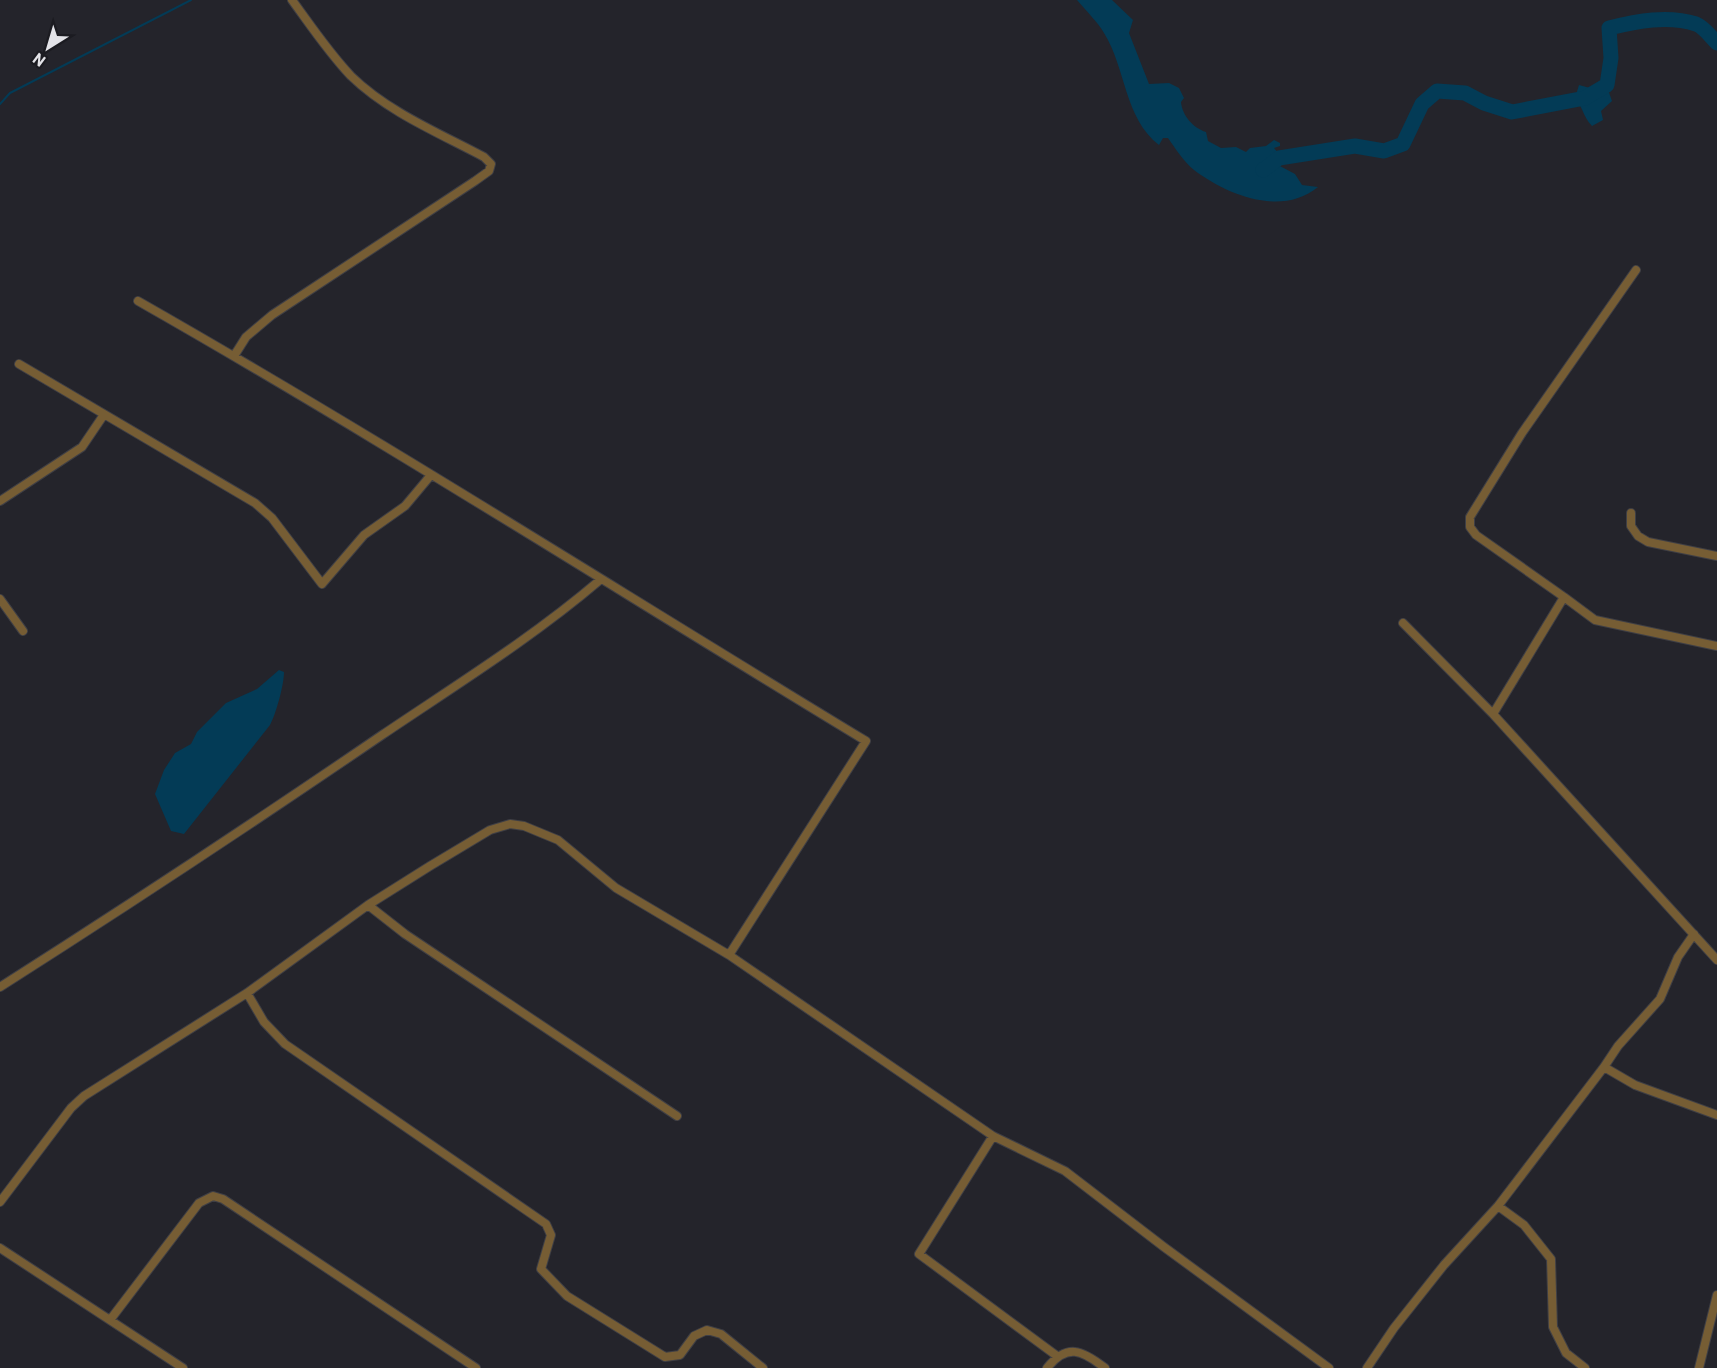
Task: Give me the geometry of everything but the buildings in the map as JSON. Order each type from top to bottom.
[{"type":"street","points":[[234,356],[246,337],[272,315],[475,181],[489,171],[491,164],[484,157],[388,105],[363,86],[327,48],[292,0]]},
{"type":"street","points":[[1636,270],[1522,432],[1470,517],[1470,527],[1476,535],[1595,620],[1717,646]]},
{"type":"street","points":[[138,301],[314,401],[600,580],[866,741],[729,955]]},
{"type":"street","points":[[19,364],[264,510],[322,584],[364,535],[405,506],[431,475]]},
{"type":"street","points":[[0,501],[82,447],[103,416]]},
{"type":"street","points":[[1631,513],[1631,526],[1643,539],[1717,556]]},
{"type":"street","points":[[0,987],[172,878],[558,616],[600,580]]},
{"type":"street","points":[[1494,714],[1564,597]]},
{"type":"street","points":[[0,599],[23,631]]},
{"type":"street","points":[[1403,623],[1494,714],[1717,960]]},
{"type":"street","points":[[0,1202],[64,1117],[84,1096],[167,1041],[247,993],[368,905],[490,830],[510,824],[524,825],[558,840],[616,888],[729,955],[993,1136],[1065,1171],[1164,1248],[1329,1368]]},
{"type":"street","points":[[368,905],[405,934],[677,1116]]},
{"type":"street","points":[[1367,1368],[1394,1328],[1444,1265],[1498,1206],[1618,1046],[1660,999],[1678,957],[1694,934]]},
{"type":"street","points":[[247,993],[264,1022],[285,1044],[546,1224],[550,1235],[541,1269],[567,1296],[665,1357],[680,1355],[694,1336],[707,1330],[721,1334],[763,1368]]},
{"type":"street","points":[[1604,1067],[1635,1085],[1717,1114]]},
{"type":"street","points":[[993,1136],[919,1254],[1057,1356]]},
{"type":"street","points":[[110,1320],[199,1203],[213,1196],[223,1199],[476,1368]]},
{"type":"street","points":[[1498,1206],[1524,1226],[1551,1259],[1554,1327],[1566,1353],[1585,1368]]},
{"type":"street","points":[[0,1248],[183,1368]]},
{"type":"street","points":[[1699,1368],[1717,1295]]},
{"type":"street","points":[[1047,1368],[1057,1356],[1070,1351],[1105,1368]]},
{"type":"water","points":[[1077,0],[1112,0],[1133,20],[1129,33],[1149,84],[1169,83],[1179,88],[1184,98],[1181,102],[1186,116],[1193,124],[1206,132],[1208,141],[1221,148],[1236,147],[1246,152],[1250,148],[1266,146],[1274,140],[1280,143],[1280,146],[1274,148],[1279,154],[1278,165],[1295,174],[1302,185],[1318,187],[1304,196],[1288,201],[1255,199],[1222,187],[1194,170],[1168,138],[1163,138],[1159,145],[1147,134],[1132,107],[1117,61],[1104,33]]},
{"type":"water","points":[[1605,81],[1612,101],[1601,111],[1603,120],[1592,126],[1575,98],[1579,85],[1590,88]]},
{"type":"water","points":[[279,670],[284,672],[283,684],[270,725],[184,834],[171,831],[155,794],[164,770],[175,753],[191,744],[197,732],[226,703],[257,689]]},
{"type":"waterway","points":[[0,104],[10,93],[191,0]]},
{"type":"waterway","points":[[1263,170],[1279,158],[1355,146],[1384,151],[1403,144],[1422,104],[1437,91],[1465,93],[1484,103],[1512,112],[1585,98],[1607,85],[1611,58],[1609,28],[1652,20],[1685,21],[1702,27],[1717,43]]}]
